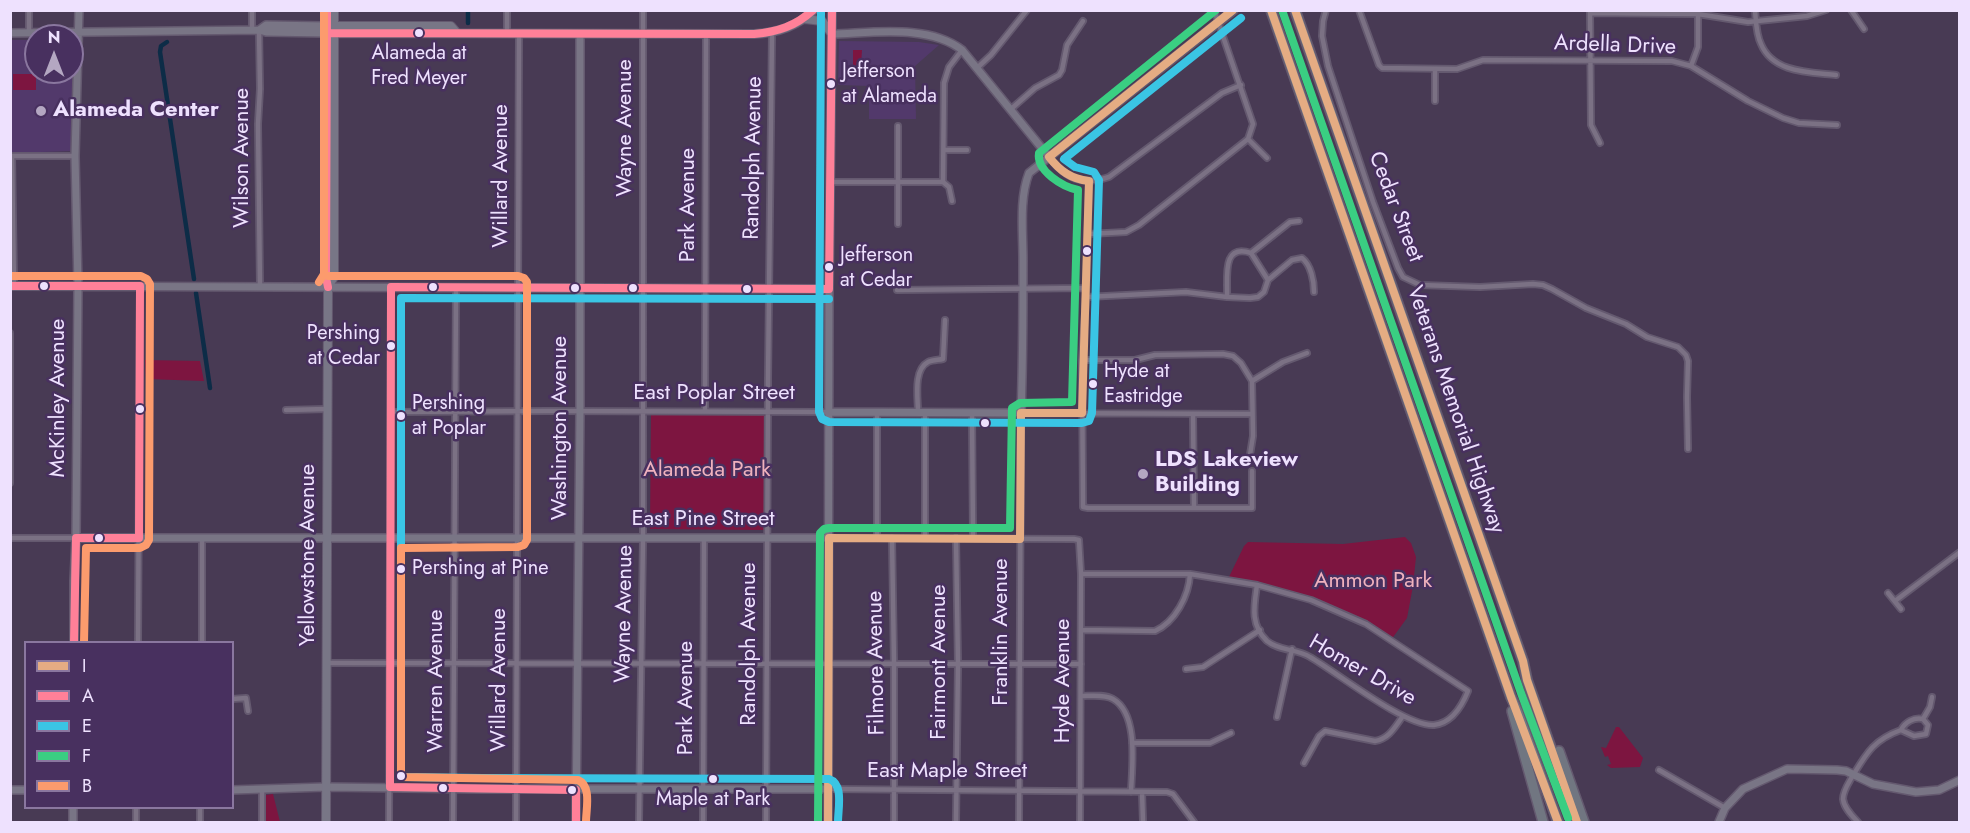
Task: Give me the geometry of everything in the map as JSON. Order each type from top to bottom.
[{"type":"highway","name":"Veterans Memorial Highway","points":[[1271,10],[1511,697],[1558,822]]},
{"type":"highway","name":"Veterans Memorial Highway","points":[[1295,10],[1523,661],[1527,680],[1577,822]]},
{"type":"highway","points":[[1523,661],[1584,822]]},
{"type":"highway","points":[[1511,697],[1513,714],[1543,822]]},
{"type":"main road","name":"Yellowstone Avenue","points":[[326,822],[328,287],[334,277],[330,29],[327,10]]},
{"type":"main road","name":"Yellowstone Avenue","points":[[330,29],[334,10]]},
{"type":"main road","points":[[330,29],[457,33],[772,33],[805,19],[814,10]]},
{"type":"main road","points":[[805,19],[825,22],[832,34]]},
{"type":"street","name":"Wilson Avenue","points":[[252,10],[256,30],[260,89],[258,124],[260,287]]},
{"type":"street","points":[[507,10],[507,33]]},
{"type":"street","name":"Wayne Avenue","points":[[639,822],[642,663],[643,10]]},
{"type":"street","points":[[828,822],[832,10]]},
{"type":"street","points":[[977,68],[991,55],[1027,10]]},
{"type":"street","points":[[1088,234],[1126,232],[1139,225],[1248,139],[1253,124],[1214,10]]},
{"type":"street","points":[[1049,157],[1234,10]]},
{"type":"street","name":"Cedar Street","points":[[1326,10],[1322,36],[1328,66],[1373,202],[1403,277],[1430,287],[1543,285],[1586,308],[1626,324],[1647,337],[1678,347],[1686,355],[1688,361],[1688,449]]},
{"type":"street","name":"Ardella Drive","points":[[1359,10],[1379,65],[1388,69],[1457,69],[1483,60],[1672,61],[1691,66],[1758,107],[1783,118],[1799,123],[1837,125]]},
{"type":"street","points":[[1755,10],[1761,44],[1766,53],[1779,65],[1791,69],[1836,75]]},
{"type":"street","points":[[1600,143],[1591,125],[1590,12],[1698,14],[1756,22],[1826,10]]},
{"type":"street","points":[[1851,10],[1864,29]]},
{"type":"street","points":[[1691,66],[1698,47],[1698,14]]},
{"type":"street","points":[[1011,109],[1035,88],[1059,75],[1067,45],[1083,21]]},
{"type":"street","points":[[84,32],[256,30],[266,25],[330,29]]},
{"type":"street","name":"Willard Avenue","points":[[516,822],[519,33]]},
{"type":"street","name":"Randolph Avenue","points":[[766,822],[768,287],[772,33]]},
{"type":"street","name":"Washington Avenue","points":[[576,822],[579,664],[580,34]]},
{"type":"street","name":"Park Avenue","points":[[705,411],[706,34]]},
{"type":"street","points":[[832,34],[926,34],[952,42],[962,50],[1059,170],[1072,178],[1089,181],[1109,177],[1222,93],[1241,85]]},
{"type":"street","points":[[943,182],[944,83],[949,67],[962,50]]},
{"type":"street","points":[[1434,69],[1435,101]]},
{"type":"street","name":"McKinley Avenue","points":[[74,641],[78,285],[75,156],[77,84]]},
{"type":"street","points":[[898,126],[898,224]]},
{"type":"street","points":[[1248,139],[1267,158]]},
{"type":"street","points":[[945,150],[967,150]]},
{"type":"street","points":[[75,156],[11,156],[12,286],[829,289]]},
{"type":"street","name":"Franklin Avenue","points":[[1019,822],[1024,191],[1029,173],[1049,157]]},
{"type":"street","points":[[1089,181],[1082,360],[1083,507],[1252,507],[1252,471]]},
{"type":"street","points":[[831,182],[943,182],[949,187],[952,201]]},
{"type":"street","points":[[1251,253],[1290,222],[1299,221]]},
{"type":"street","points":[[1227,297],[1230,256],[1236,251],[1244,250],[1251,253],[1268,280]]},
{"type":"street","points":[[1086,297],[1186,292],[1227,297],[1258,297],[1264,292],[1268,280],[1292,260],[1302,258],[1306,261],[1314,283],[1314,292]]},
{"type":"street","points":[[138,641],[140,286]]},
{"type":"street","points":[[389,822],[391,287]]},
{"type":"street","name":"Warren Avenue","points":[[453,822],[456,287]]},
{"type":"street","points":[[897,290],[1086,288]]},
{"type":"street","points":[[1201,294],[1201,302]]},
{"type":"street","points":[[926,538],[922,412],[918,377],[929,361],[943,359],[945,320]]},
{"type":"street","points":[[10,333],[10,483]]},
{"type":"street","points":[[1252,381],[1283,362],[1307,353]]},
{"type":"street","points":[[1082,360],[1135,360],[1155,355],[1223,354],[1233,356],[1241,363],[1252,381],[1252,436],[1249,461]]},
{"type":"street","points":[[286,410],[327,409]]},
{"type":"street","name":"East Poplar Street","points":[[391,412],[1252,414]]},
{"type":"street","points":[[877,412],[877,538]]},
{"type":"street","points":[[972,412],[973,538]]},
{"type":"street","points":[[1193,414],[1194,508]]},
{"type":"street","name":"East Pine Street","points":[[76,538],[579,537],[1079,540]]},
{"type":"street","points":[[10,538],[76,538]]},
{"type":"street","points":[[202,538],[202,641]]},
{"type":"street","name":"Park Avenue","points":[[703,822],[704,538]]},
{"type":"street","name":"Filmore Avenue","points":[[892,538],[894,822]]},
{"type":"street","name":"Fairmont Avenue","points":[[956,538],[958,664],[956,822]]},
{"type":"street","name":"Hyde Avenue","points":[[1079,540],[1081,574],[1080,822]]},
{"type":"street","points":[[1895,601],[1959,552]]},
{"type":"street","points":[[1081,574],[1190,574],[1257,585],[1253,615],[1260,630],[1203,667],[1186,669]]},
{"type":"street","points":[[1081,630],[1155,631],[1162,628],[1171,620],[1182,603],[1190,583],[1190,574]]},
{"type":"street","name":"Homer Drive","points":[[1257,585],[1311,600],[1366,624],[1468,691],[1463,703],[1453,716],[1435,725],[1421,724],[1403,716],[1308,655],[1276,646],[1267,641],[1260,630]]},
{"type":"street","points":[[1888,593],[1901,609]]},
{"type":"street","points":[[1277,717],[1292,649]]},
{"type":"street","points":[[327,663],[1080,664]]},
{"type":"street","points":[[1081,696],[1107,696],[1119,703],[1129,722],[1132,743],[1131,792]]},
{"type":"street","points":[[1923,719],[1932,697]]},
{"type":"street","points":[[234,699],[246,698],[248,711]]},
{"type":"street","points":[[1304,764],[1319,736],[1326,731],[1375,741],[1383,740],[1403,716]]},
{"type":"street","points":[[1858,822],[1848,811],[1844,793],[1866,752],[1892,733],[1901,730],[1914,718],[1923,719],[1928,725],[1926,734],[1914,736],[1901,730]]},
{"type":"street","points":[[1132,743],[1210,743],[1231,733]]},
{"type":"street","points":[[1719,822],[1725,808],[1743,789],[1787,769],[1846,771],[1873,784],[1922,792],[1939,790],[1959,780]]},
{"type":"street","points":[[1659,770],[1725,808]]},
{"type":"street","name":"East Maple Street","points":[[234,790],[326,786],[516,790],[828,789],[1167,792],[1173,794],[1194,822]]},
{"type":"street","points":[[262,790],[262,822]]},
{"type":"street","points":[[1142,792],[1143,822]]},
{"type":"shaded area","name":"Alameda Center","points":[[10,40],[24,40],[24,84],[73,84],[72,151],[11,153]]},
{"type":"shaded area","points":[[839,41],[919,42],[939,45],[915,66],[916,119],[869,119],[869,86],[838,85]]},
{"type":"green space","points":[[853,50],[862,50],[861,66],[853,66]]},
{"type":"green space","points":[[13,74],[24,74],[24,84],[36,84],[36,90],[13,90]]},
{"type":"green space","points":[[145,360],[200,361],[204,381],[146,379]]},
{"type":"green space","name":"Alameda Park","points":[[651,413],[765,414],[764,530],[650,529]]},
{"type":"green space","name":"Ammon Park","points":[[1405,537],[1411,543],[1416,557],[1413,586],[1407,618],[1391,640],[1366,624],[1311,600],[1228,579],[1248,542],[1343,544]]},
{"type":"green space","points":[[1616,727],[1619,727],[1643,758],[1640,767],[1611,768],[1607,765],[1611,764],[1601,747],[1606,748]]},
{"type":"green space","points":[[273,794],[280,822],[265,822],[266,795]]},
{"type":"waterway","points":[[468,10],[468,23]]},
{"type":"waterway","points":[[167,42],[161,46],[160,52],[194,279]]},
{"type":"waterway","points":[[196,293],[210,388]]},
{"type":"transit line","name":"B","points":[[319,282],[324,274],[324,10]]},
{"type":"transit line","name":"A","points":[[327,10],[326,278],[328,287]]},
{"type":"transit line","name":"A","points":[[326,33],[754,34],[786,27],[813,10]]},
{"type":"transit line","name":"E","points":[[821,10],[819,412],[822,419],[829,422],[1082,423],[1089,421],[1092,413],[1099,180],[1094,172],[1075,167],[1064,159],[1241,18]]},
{"type":"transit line","name":"A","points":[[576,822],[576,790],[390,787],[391,287],[829,289],[832,10]]},
{"type":"transit line","name":"F","points":[[818,822],[820,533],[829,528],[1010,528],[1012,408],[1020,403],[1072,402],[1078,190],[1058,182],[1046,172],[1039,160],[1039,153],[1216,10]]},
{"type":"transit line","name":"I","points":[[828,822],[829,538],[1020,539],[1021,413],[1082,413],[1089,181],[1066,174],[1049,157],[1233,10]]},
{"type":"transit line","name":"I","points":[[1271,10],[1511,697],[1558,822]]},
{"type":"transit line","name":"F","points":[[1282,10],[1521,693],[1568,818]]},
{"type":"transit line","name":"I","points":[[1295,10],[1523,661],[1527,680],[1577,822]]},
{"type":"transit line","name":"B","points":[[10,276],[141,276],[150,284],[149,540],[140,548],[86,548],[84,641]]},
{"type":"transit line","name":"B","points":[[328,276],[518,276],[527,282],[527,540],[524,545],[518,547],[401,548],[401,777],[578,780],[587,792],[586,822]]},
{"type":"transit line","name":"A","points":[[10,286],[140,286],[139,538],[76,538],[74,641]]},
{"type":"transit line","name":"E","points":[[829,299],[401,298],[401,777],[829,779],[837,786],[838,822]]},
{"type":"place","name":"Alameda at Fred Meyer","points":[[419,33]]},
{"type":"place","name":"Jefferson at Alameda","points":[[831,84]]},
{"type":"place","name":"Alameda Center","points":[[41,111]]},
{"type":"place","name":"Jefferson at Cedar","points":[[829,267]]},
{"type":"place","name":"Pershing at Cedar","points":[[391,346]]},
{"type":"place","name":"Hyde at Eastridge","points":[[1093,384]]},
{"type":"place","name":"Pershing at Poplar","points":[[401,416]]},
{"type":"place","name":"LDS Lakeview Building","points":[[1143,474]]},
{"type":"place","name":"Pershing at Pine","points":[[401,569]]},
{"type":"place","name":"Maple at Park","points":[[713,779]]}]
